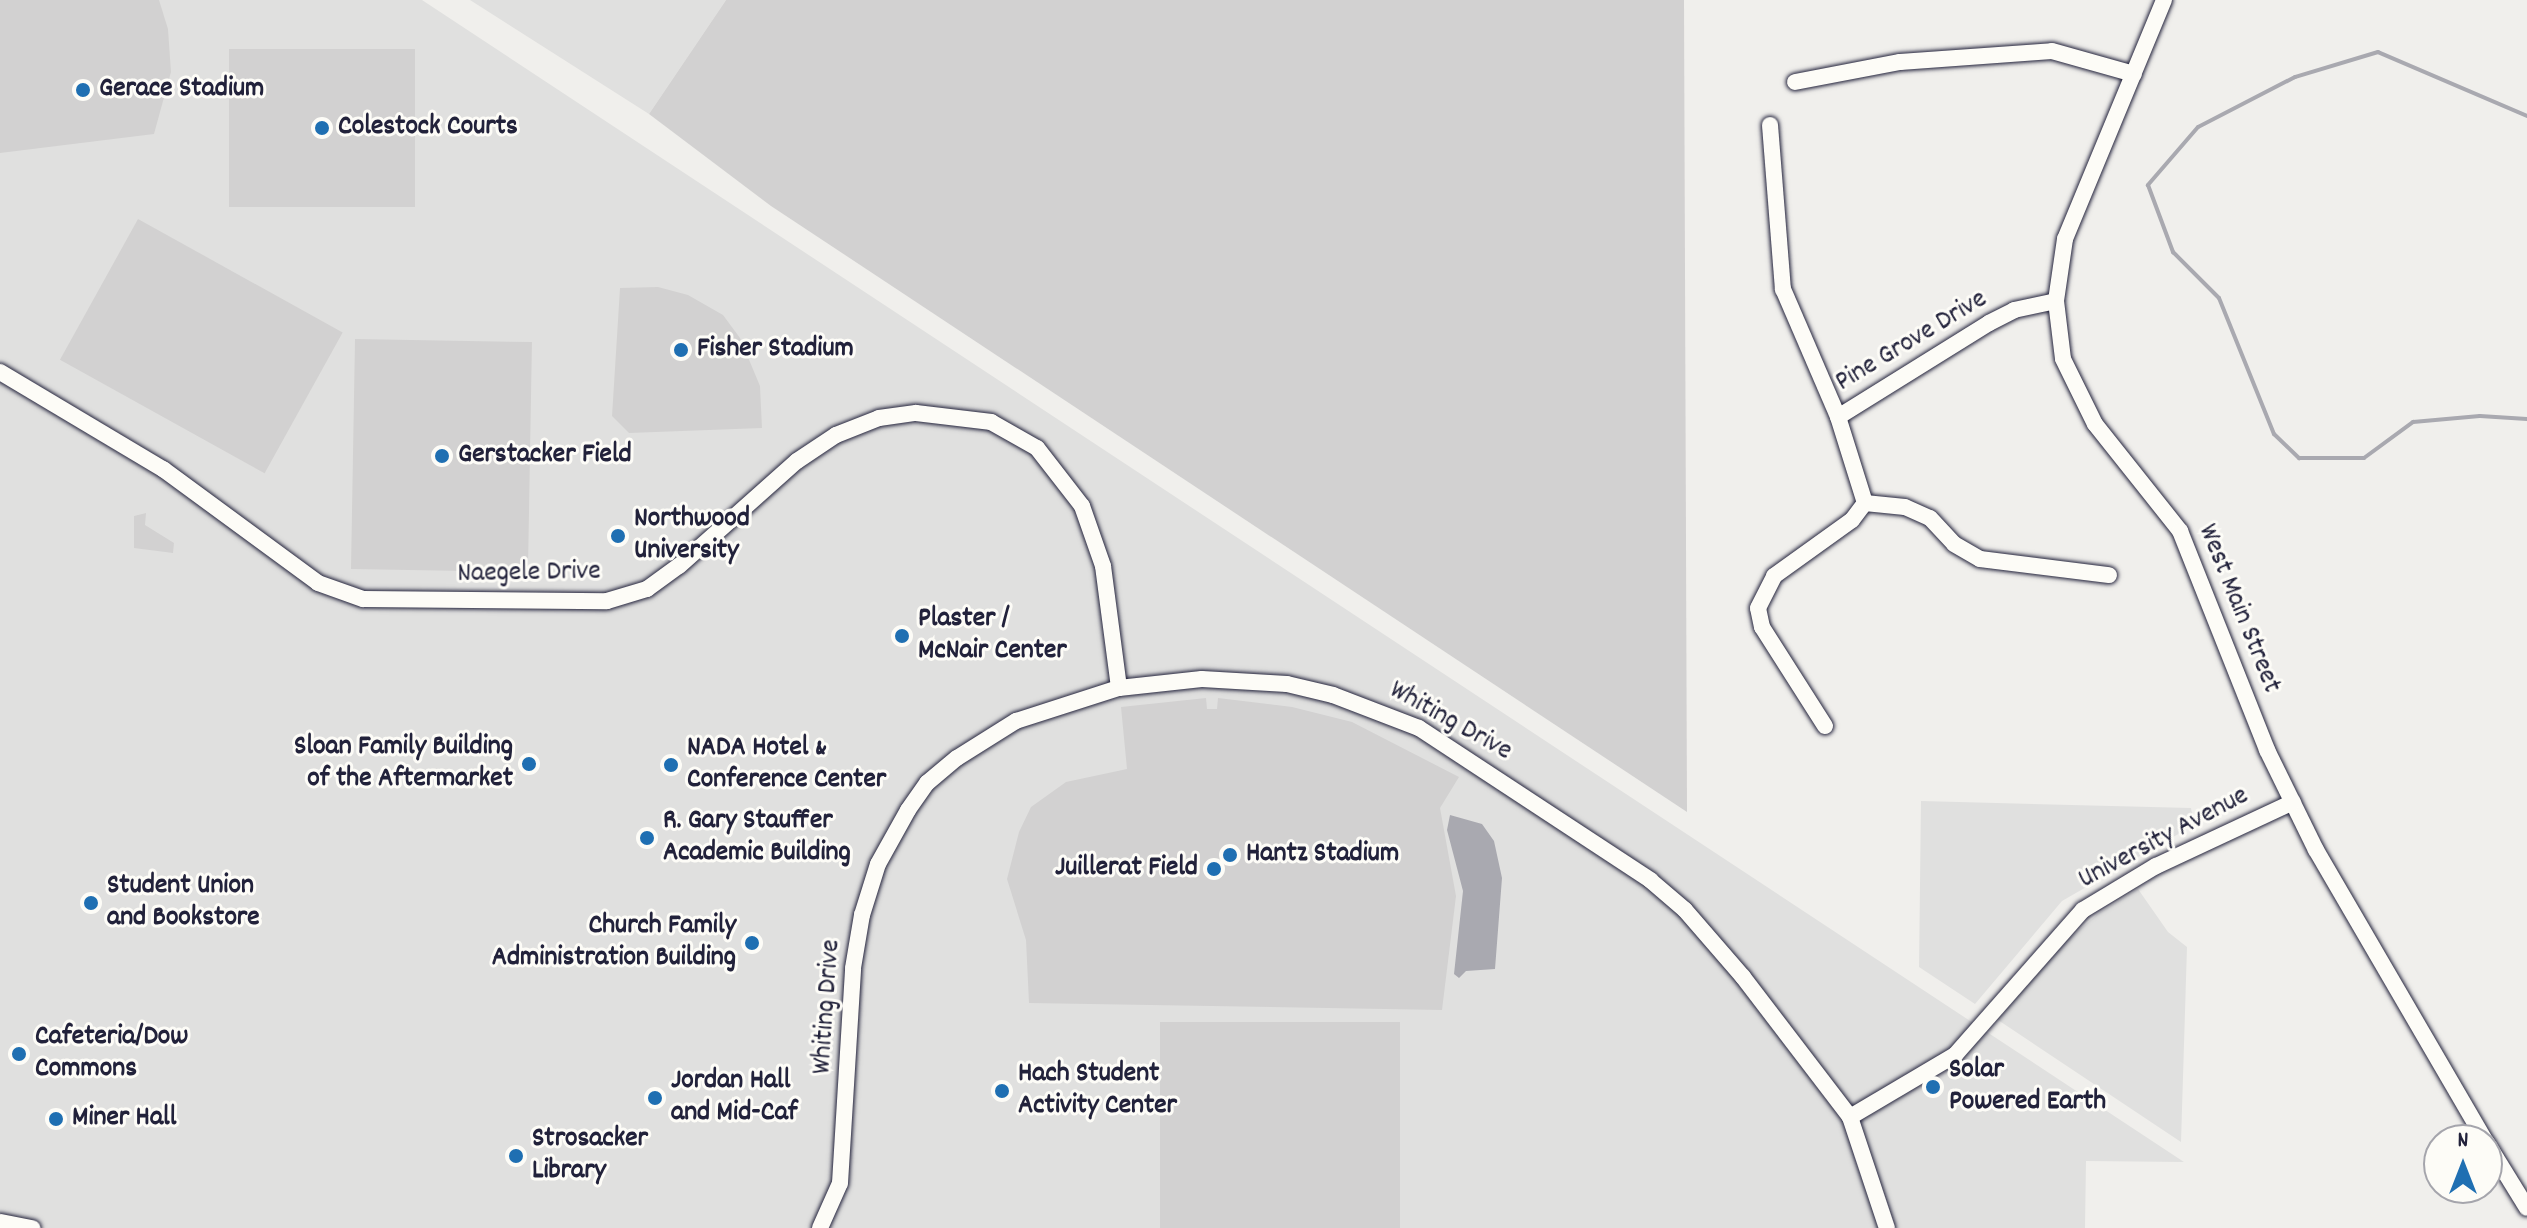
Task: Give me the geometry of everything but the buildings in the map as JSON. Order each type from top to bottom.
[{"type":"street","name":"West Main Street","points":[[2164,0],[2065,239],[2056,301],[2063,359],[2077,394],[2180,531],[2267,750],[2293,802],[2476,1124]]},
{"type":"street","points":[[1795,82],[1900,62],[2052,51],[2134,74]]},
{"type":"street","points":[[1770,125],[1783,289],[1838,417]]},
{"type":"street","name":"Pine Grove Drive","points":[[1865,503],[1838,417],[1989,323],[2014,310],[2056,301]]},
{"type":"street","name":"Naegele Drive","points":[[0,372],[163,469],[318,583],[363,599],[607,601],[647,589],[679,566],[797,461],[836,435],[879,418],[916,413],[991,422],[1037,448],[1082,506],[1103,566],[1119,688]]},
{"type":"street","points":[[1825,726],[1762,627],[1758,608],[1774,576],[1852,520],[1865,503],[1905,507],[1930,518],[1954,544],[1980,559],[2109,575]]},
{"type":"street","name":"Whiting Drive","points":[[820,1228],[840,1183],[853,968],[862,915],[891,837],[927,783],[985,738],[1051,707],[1119,688],[1202,679],[1287,684],[1377,709],[1466,755],[1614,854],[1685,910],[1850,1117],[1887,1228]]},
{"type":"street","name":"University Avenue","points":[[1850,1117],[1955,1055],[2083,910],[2178,855],[2293,802]]},
{"type":"street","name":"West Main Street","points":[[2503,1169],[2527,1208]]},
{"type":"street","points":[[0,1222],[32,1228]]},
{"type":"shaded area","name":"Northwood University","points":[[0,0],[422,0],[2184,1162],[2086,1161],[2085,1228],[0,1228]]},
{"type":"shaded area","name":"Gerace Stadium","points":[[0,0],[159,0],[168,29],[171,72],[154,134],[0,153]]},
{"type":"shaded area","points":[[470,0],[726,0],[649,114]]},
{"type":"shaded area","points":[[726,0],[1684,0],[1687,812],[771,206],[649,114]]},
{"type":"shaded area","name":"Colestock Courts","points":[[229,49],[415,49],[415,207],[229,207]]},
{"type":"shaded area","points":[[138,219],[343,332],[265,473],[60,360]]},
{"type":"shaded area","name":"Fisher Stadium","points":[[658,287],[688,295],[723,315],[740,338],[760,386],[762,428],[629,433],[612,416],[620,288]]},
{"type":"shaded area","name":"Gerstacker Field","points":[[355,339],[532,342],[528,572],[351,569]]},
{"type":"shaded area","points":[[146,513],[145,525],[174,543],[173,553],[134,548],[134,516]]},
{"type":"shaded area","name":"Hantz Stadium","points":[[1206,698],[1207,709],[1217,709],[1218,698],[1292,707],[1352,722],[1459,777],[1440,808],[1456,896],[1442,1010],[1029,1003],[1026,940],[1007,879],[1019,832],[1031,807],[1066,782],[1127,769],[1121,707]]},
{"type":"shaded area","points":[[1921,801],[2191,808],[2194,825],[2062,901],[1975,1004],[1919,967]]},
{"type":"shaded area","points":[[1450,815],[1482,824],[1494,841],[1502,878],[1495,969],[1466,971],[1459,978],[1454,974],[1463,891],[1447,830]]},
{"type":"shaded area","points":[[2138,889],[2168,932],[2187,947],[2181,1142],[1998,1020],[2050,955],[2099,913]]},
{"type":"shaded area","points":[[1160,1022],[1400,1022],[1400,1228],[1160,1228]]},
{"type":"waterway","points":[[2527,116],[2378,52],[2295,77],[2198,127],[2148,185],[2173,252],[2219,298],[2274,434],[2299,458],[2364,458],[2413,422],[2480,416],[2527,419]]},
{"type":"place","name":"Gerace Stadium","points":[[83,90]]},
{"type":"place","name":"Colestock Courts","points":[[322,128]]},
{"type":"place","name":"Fisher Stadium","points":[[681,350]]},
{"type":"place","name":"Gerstacker Field","points":[[442,456]]},
{"type":"place","name":"Northwood University","points":[[618,536]]},
{"type":"place","name":"Plaster / McNair Center","points":[[902,636]]},
{"type":"place","name":"Sloan Family Building of the Aftermarket","points":[[529,764]]},
{"type":"place","name":"NADA Hotel & Conference Center","points":[[671,765]]},
{"type":"place","name":"R. Gary Stauffer Academic Building","points":[[647,838]]},
{"type":"place","name":"Hantz Stadium","points":[[1230,855]]},
{"type":"place","name":"Juillerat Field","points":[[1214,869]]},
{"type":"place","name":"Student Union and Bookstore","points":[[91,903]]},
{"type":"place","name":"Church Family Administration Building","points":[[752,943]]},
{"type":"place","name":"Cafeteria/Dow Commons","points":[[19,1054]]},
{"type":"place","name":"Solar Powered Earth","points":[[1933,1087]]},
{"type":"place","name":"Hach Student Activity Center","points":[[1002,1091]]},
{"type":"place","name":"Jordan Hall and Mid-Caf","points":[[655,1098]]},
{"type":"place","name":"Miner Hall","points":[[56,1119]]},
{"type":"place","name":"Strosacker Library","points":[[516,1156]]}]
